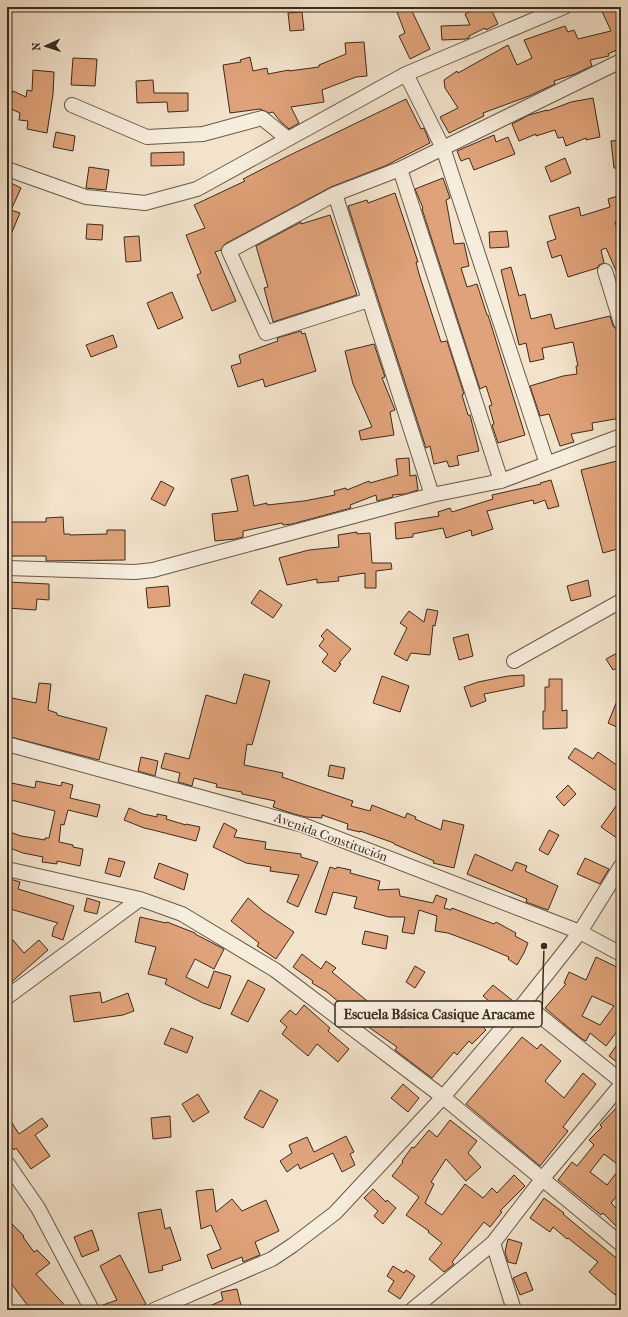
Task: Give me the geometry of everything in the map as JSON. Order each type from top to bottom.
[{"type":"street","points":[[7,169],[86,197],[145,203],[197,189],[406,74],[564,7]]},
{"type":"street","points":[[369,300],[266,333],[229,251],[335,194],[400,169],[621,61]]},
{"type":"street","points":[[406,74],[443,148],[547,464]]},
{"type":"street","points":[[72,105],[147,137],[203,134],[262,118],[288,139]]},
{"type":"street","points":[[400,169],[502,481]]},
{"type":"street","points":[[335,194],[432,495]]},
{"type":"street","points":[[605,271],[621,323]]},
{"type":"street","points":[[7,568],[135,572],[153,570],[432,495],[502,481],[621,436]]},
{"type":"street","points":[[514,661],[621,601]]},
{"type":"street","name":"Avenida Constitución","points":[[7,744],[304,825],[580,932],[621,954]]},
{"type":"street","points":[[154,1310],[272,1259],[294,1245],[335,1214],[443,1097],[524,1003],[580,932],[621,866]]},
{"type":"street","points":[[7,869],[140,899],[182,914],[275,970],[443,1097],[543,1178],[621,1244]]},
{"type":"street","points":[[7,997],[140,899]]},
{"type":"street","points":[[524,1003],[621,1081]]},
{"type":"street","points":[[412,1310],[493,1243],[543,1178],[621,1085]]},
{"type":"street","points":[[7,1163],[38,1208],[92,1310]]},
{"type":"street","points":[[493,1243],[514,1310]]},
{"type":"building","points":[[410,7],[430,49],[410,59],[399,36],[405,33],[397,12]]},
{"type":"building","points":[[479,7],[490,7],[498,24],[486,30],[485,28],[466,39],[442,40],[441,26],[470,25],[465,14]]},
{"type":"building","points":[[600,7],[621,7],[621,53],[619,49],[608,54],[609,56],[590,60],[592,66],[554,81],[555,84],[529,96],[483,113],[484,116],[449,133],[440,117],[458,108],[445,88],[444,80],[457,71],[458,73],[508,45],[517,65],[532,58],[524,40],[565,26],[568,32],[574,30],[578,39],[611,31]]},
{"type":"building","points":[[302,12],[304,30],[290,31],[288,13]]},
{"type":"building","points":[[364,42],[367,76],[356,77],[322,90],[324,102],[291,107],[299,123],[289,129],[273,112],[269,113],[260,109],[230,113],[223,65],[241,62],[240,60],[250,57],[253,71],[267,68],[268,74],[319,67],[319,65],[346,54],[345,43]]},
{"type":"building","points":[[73,58],[97,59],[95,86],[71,85]]},
{"type":"building","points":[[33,70],[54,72],[53,94],[47,133],[27,129],[28,121],[19,120],[20,113],[7,107],[13,91],[26,97],[27,90],[32,91]]},
{"type":"building","points":[[153,80],[154,93],[188,93],[188,111],[168,112],[167,102],[137,103],[136,81]]},
{"type":"building","points":[[593,98],[600,137],[586,140],[586,138],[566,146],[563,137],[558,138],[555,130],[536,136],[536,134],[519,141],[512,124],[529,115],[547,111],[571,102]]},
{"type":"building","points":[[406,99],[421,129],[424,128],[430,143],[385,166],[331,187],[225,244],[221,250],[215,252],[236,301],[212,311],[197,275],[201,273],[186,235],[205,228],[194,205],[245,181],[243,179],[288,156]]},
{"type":"building","points":[[56,132],[75,136],[73,151],[53,147]]},
{"type":"building","points":[[494,135],[496,142],[508,137],[515,154],[474,170],[469,158],[461,161],[457,151]]},
{"type":"building","points":[[621,140],[621,168],[614,168],[611,141]]},
{"type":"building","points":[[184,152],[184,165],[151,166],[151,153]]},
{"type":"building","points":[[565,158],[571,173],[551,182],[545,167]]},
{"type":"building","points":[[89,167],[109,170],[106,190],[86,188]]},
{"type":"building","points":[[443,178],[450,198],[446,200],[454,244],[464,243],[469,266],[461,268],[467,287],[477,284],[525,435],[498,443],[492,425],[494,424],[489,406],[492,405],[486,386],[480,389],[422,209],[423,208],[415,189]]},
{"type":"building","points":[[7,181],[21,188],[11,210],[20,213],[7,244]]},
{"type":"building","points":[[395,193],[418,262],[416,262],[419,274],[441,342],[447,341],[464,394],[462,395],[468,415],[470,415],[479,451],[457,456],[459,465],[449,467],[447,461],[434,464],[430,446],[426,448],[348,206],[367,200],[368,203]]},
{"type":"building","points":[[621,195],[621,220],[615,222],[621,242],[621,282],[606,248],[601,250],[604,263],[599,265],[597,268],[568,277],[561,255],[552,258],[547,242],[556,239],[549,216],[579,207],[581,216],[610,207],[608,199]]},
{"type":"building","points":[[330,215],[357,295],[273,322],[264,288],[268,287],[256,246],[301,222],[301,224]]},
{"type":"building","points":[[87,224],[103,225],[102,240],[86,239]]},
{"type":"building","points":[[507,231],[509,247],[490,248],[489,232]]},
{"type":"building","points":[[139,236],[141,261],[126,262],[124,237]]},
{"type":"building","points":[[511,267],[519,296],[525,294],[531,319],[551,314],[555,329],[610,316],[613,326],[620,331],[621,338],[621,418],[592,423],[593,430],[571,434],[574,442],[560,446],[549,414],[540,416],[530,386],[563,376],[577,374],[576,366],[578,366],[573,342],[542,348],[544,359],[530,362],[526,343],[519,345],[501,270]]},
{"type":"building","points":[[172,292],[183,318],[158,329],[147,303]]},
{"type":"building","points":[[301,331],[302,334],[305,333],[316,371],[265,387],[263,379],[238,387],[231,366],[241,363],[239,355],[278,341],[277,338]]},
{"type":"building","points":[[113,335],[117,347],[91,357],[86,345]]},
{"type":"building","points":[[374,344],[385,377],[382,378],[395,410],[390,412],[394,435],[361,440],[359,431],[372,427],[353,384],[345,351]]},
{"type":"building","points":[[409,458],[410,476],[416,475],[418,490],[405,494],[392,495],[393,497],[377,501],[376,495],[350,505],[351,508],[292,524],[283,525],[282,523],[243,531],[243,537],[215,541],[212,514],[238,511],[231,479],[248,475],[254,506],[267,503],[267,505],[304,501],[335,495],[334,491],[346,488],[347,490],[369,481],[370,483],[398,475],[396,459]]},
{"type":"building","points":[[621,460],[621,472],[616,473],[621,492],[621,548],[603,553],[581,470]]},
{"type":"building","points":[[551,480],[559,506],[548,509],[545,500],[534,504],[533,500],[487,511],[493,529],[472,536],[471,530],[446,538],[443,528],[413,534],[413,537],[396,539],[395,523],[439,516],[438,512],[450,508],[452,512],[493,499],[492,495],[541,484],[540,483]]},
{"type":"building","points":[[161,481],[174,488],[165,506],[151,499]]},
{"type":"building","points":[[63,517],[64,534],[107,534],[107,530],[125,530],[125,560],[46,561],[46,556],[7,556],[7,522],[46,522],[46,518]]},
{"type":"building","points":[[357,532],[357,534],[370,533],[372,563],[391,563],[392,569],[376,571],[376,588],[365,588],[365,573],[338,577],[339,581],[317,583],[317,579],[287,585],[279,558],[309,550],[339,547],[338,535]]},
{"type":"building","points":[[588,580],[591,596],[571,601],[567,586]]},
{"type":"building","points":[[7,582],[49,584],[49,600],[37,599],[36,610],[7,608]]},
{"type":"building","points":[[168,586],[170,606],[148,608],[146,588]]},
{"type":"building","points":[[260,590],[282,605],[273,618],[251,603]]},
{"type":"building","points":[[427,609],[438,611],[435,626],[433,625],[430,655],[411,653],[407,661],[394,654],[407,628],[400,623],[409,611],[424,622]]},
{"type":"building","points":[[327,629],[351,649],[339,663],[341,664],[335,672],[322,662],[328,654],[319,646],[324,639],[321,636]]},
{"type":"building","points":[[468,634],[473,656],[459,660],[453,638]]},
{"type":"building","points":[[621,651],[621,666],[613,670],[606,659]]},
{"type":"building","points":[[244,674],[270,681],[252,745],[247,744],[244,765],[283,773],[282,777],[353,801],[351,806],[370,811],[372,805],[405,818],[407,813],[416,817],[415,819],[441,830],[443,820],[464,825],[454,868],[433,863],[434,861],[394,843],[360,831],[347,829],[348,824],[322,815],[322,818],[306,817],[294,814],[273,807],[275,801],[216,787],[217,784],[194,778],[192,786],[178,782],[180,773],[161,768],[165,753],[189,759],[206,695],[236,704]]},
{"type":"building","points":[[524,675],[524,686],[484,694],[486,701],[471,707],[464,687],[478,682],[508,676]]},
{"type":"building","points":[[382,676],[409,686],[400,712],[373,703]]},
{"type":"building","points":[[549,679],[562,679],[562,711],[567,710],[567,728],[543,729],[545,687],[549,687]]},
{"type":"building","points":[[39,683],[51,684],[48,710],[57,713],[57,715],[107,728],[99,760],[7,736],[7,697],[36,703]]},
{"type":"building","points":[[621,691],[621,729],[608,723]]},
{"type":"building","points":[[575,748],[593,759],[598,752],[621,768],[621,794],[568,758]]},
{"type":"building","points":[[141,757],[158,761],[155,776],[138,771]]},
{"type":"building","points":[[330,765],[345,768],[343,779],[328,776]]},
{"type":"building","points":[[36,781],[61,786],[62,782],[73,785],[70,798],[100,805],[97,817],[68,810],[64,825],[61,824],[59,842],[83,849],[80,866],[57,861],[57,864],[42,862],[43,857],[23,853],[7,847],[7,831],[21,836],[45,840],[45,838],[49,838],[55,811],[7,799],[7,782],[35,788]]},
{"type":"building","points":[[568,785],[576,794],[564,806],[556,797]]},
{"type":"building","points":[[621,799],[621,841],[601,827]]},
{"type":"building","points":[[129,808],[143,814],[157,817],[157,814],[167,816],[166,819],[186,825],[200,827],[196,841],[144,828],[124,820]]},
{"type":"building","points":[[224,823],[237,830],[234,837],[266,842],[265,849],[301,854],[301,857],[318,862],[298,907],[287,902],[299,875],[270,871],[271,867],[246,863],[213,847]]},
{"type":"building","points":[[549,830],[559,835],[548,855],[539,850]]},
{"type":"building","points":[[475,854],[512,871],[516,862],[527,866],[525,871],[558,886],[548,910],[526,902],[527,899],[467,874]]},
{"type":"building","points":[[109,858],[125,862],[120,877],[105,873]]},
{"type":"building","points":[[585,858],[609,869],[600,884],[577,874]]},
{"type":"building","points":[[159,863],[188,874],[184,890],[154,878]]},
{"type":"building","points":[[330,867],[351,870],[350,873],[380,881],[378,890],[399,889],[400,896],[433,903],[436,895],[447,899],[444,908],[451,910],[452,908],[494,924],[496,922],[516,933],[515,936],[528,943],[524,953],[517,965],[508,959],[509,957],[483,946],[448,933],[435,931],[437,916],[419,910],[414,934],[402,932],[405,917],[389,917],[354,908],[357,897],[333,892],[326,915],[315,912]]},
{"type":"building","points":[[7,878],[20,882],[18,889],[74,906],[63,940],[52,936],[54,927],[58,923],[7,908]]},
{"type":"building","points":[[87,898],[100,902],[97,914],[84,911]]},
{"type":"building","points":[[248,898],[263,911],[294,932],[276,959],[257,946],[259,943],[231,921]]},
{"type":"building","points":[[140,917],[167,922],[195,933],[224,949],[214,969],[195,959],[186,977],[208,988],[214,971],[231,976],[220,1009],[203,1003],[165,984],[167,979],[148,974],[156,947],[135,942]]},
{"type":"building","points":[[365,931],[388,936],[386,949],[362,944]]},
{"type":"building","points":[[13,940],[24,953],[39,940],[48,950],[7,986],[7,945]]},
{"type":"building","points":[[302,954],[321,969],[326,961],[336,968],[332,972],[377,1009],[376,1010],[402,1028],[421,1005],[439,1021],[458,1002],[486,1030],[472,1044],[469,1041],[457,1055],[454,1052],[432,1078],[395,1050],[397,1047],[367,1026],[327,992],[312,983],[313,981],[293,967]]},
{"type":"building","points":[[596,957],[621,969],[621,1026],[606,1046],[590,1033],[586,1041],[582,1039],[545,1008],[566,984],[564,983],[569,972],[586,980]],"holes":[[[592,996],[614,1006],[600,1025],[582,1016]]]},
{"type":"building","points":[[415,966],[425,972],[415,988],[406,982]]},
{"type":"building","points":[[248,980],[265,989],[248,1022],[231,1014]]},
{"type":"building","points":[[493,985],[513,1001],[503,1013],[483,996]]},
{"type":"building","points":[[100,992],[102,1003],[128,993],[134,1011],[123,1015],[74,1022],[70,996]]},
{"type":"building","points":[[304,1005],[330,1028],[328,1031],[349,1049],[338,1062],[317,1044],[308,1056],[282,1034],[287,1027],[280,1021],[290,1010],[296,1015]]},
{"type":"building","points":[[171,1028],[193,1037],[187,1053],[164,1044]]},
{"type":"building","points":[[522,1037],[537,1049],[541,1044],[561,1061],[545,1081],[564,1098],[583,1073],[596,1084],[563,1127],[568,1131],[540,1166],[466,1104]]},
{"type":"building","points":[[621,1039],[621,1065],[609,1056]]},
{"type":"building","points":[[403,1084],[419,1098],[408,1112],[391,1098]]},
{"type":"building","points":[[260,1090],[278,1100],[263,1128],[244,1118]]},
{"type":"building","points":[[198,1094],[209,1112],[193,1122],[182,1104]]},
{"type":"building","points":[[621,1103],[621,1167],[621,1191],[611,1203],[621,1213],[621,1231],[603,1213],[601,1215],[558,1180],[572,1162],[577,1166],[594,1145],[589,1140],[602,1127],[600,1125]],"holes":[[[604,1154],[621,1167],[607,1185],[590,1172]]]},
{"type":"building","points":[[7,1115],[19,1134],[42,1118],[48,1126],[35,1135],[50,1156],[31,1169],[16,1148],[14,1150],[7,1141]]},
{"type":"building","points":[[170,1116],[171,1137],[153,1139],[151,1118]]},
{"type":"building","points":[[450,1120],[477,1141],[468,1153],[481,1167],[466,1181],[446,1159],[431,1182],[434,1184],[425,1203],[442,1215],[465,1184],[483,1198],[492,1188],[497,1193],[514,1175],[525,1186],[500,1211],[502,1212],[490,1227],[484,1222],[452,1262],[454,1264],[444,1272],[429,1259],[442,1243],[428,1232],[429,1231],[406,1215],[419,1197],[392,1176],[412,1147],[414,1148],[429,1130],[437,1137]]},
{"type":"building","points":[[346,1136],[354,1152],[350,1154],[355,1165],[342,1172],[333,1153],[300,1169],[298,1164],[287,1172],[280,1161],[292,1153],[289,1145],[307,1137],[314,1152]]},
{"type":"building","points":[[213,1189],[216,1212],[232,1199],[242,1211],[266,1200],[279,1231],[255,1242],[260,1255],[243,1262],[242,1257],[212,1269],[207,1255],[221,1249],[211,1225],[201,1229],[196,1191]]},
{"type":"building","points":[[373,1189],[386,1202],[387,1200],[396,1208],[383,1224],[374,1216],[378,1211],[364,1198]]},
{"type":"building","points":[[544,1198],[564,1213],[563,1214],[621,1262],[621,1288],[615,1295],[589,1272],[598,1262],[553,1227],[550,1232],[530,1218]]},
{"type":"building","points":[[161,1209],[165,1229],[170,1227],[181,1260],[162,1266],[163,1270],[149,1273],[138,1213]]},
{"type":"building","points":[[7,1219],[24,1236],[23,1237],[34,1252],[37,1250],[50,1263],[36,1274],[69,1310],[31,1310],[7,1278]]},
{"type":"building","points":[[92,1230],[99,1250],[82,1257],[74,1237]]},
{"type":"building","points":[[508,1239],[522,1243],[516,1264],[508,1262],[505,1252]]},
{"type":"building","points":[[120,1255],[146,1304],[131,1310],[100,1310],[100,1306],[117,1300],[100,1266]]},
{"type":"building","points":[[393,1266],[404,1273],[406,1270],[415,1276],[400,1299],[388,1291],[394,1281],[387,1276]]},
{"type":"building","points":[[526,1272],[533,1290],[520,1295],[513,1278]]},
{"type":"building","points":[[237,1289],[242,1310],[201,1310],[223,1300],[221,1292]]},
{"type":"place","name":"Escuela Básica Casique Aracame","points":[[544,946]]}]
